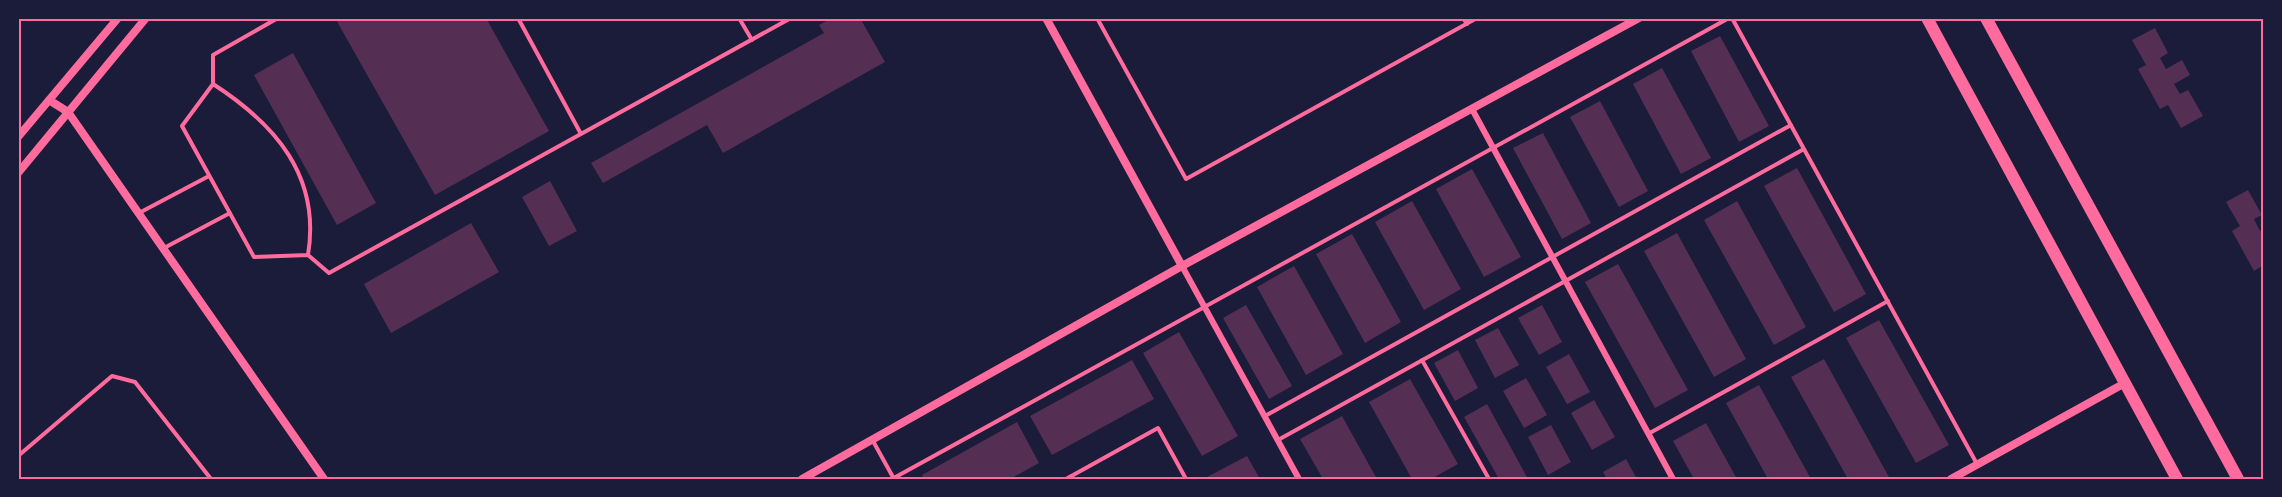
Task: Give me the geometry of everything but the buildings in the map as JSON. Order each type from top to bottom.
[{"type":"highway","points":[[1928,18],[2176,479]]},
{"type":"highway","points":[[1986,18],[2238,479]]},
{"type":"street","points":[[18,137],[118,18]]},
{"type":"street","points":[[18,173],[146,18]]},
{"type":"street","points":[[1046,18],[1299,479]]},
{"type":"street","points":[[802,479],[1182,266],[1640,18]]},
{"type":"street","points":[[49,100],[68,112],[324,479]]},
{"type":"street","points":[[1472,109],[1672,479]]},
{"type":"street","points":[[1951,479],[1962,476],[2125,383]]},
{"type":"lane","points":[[278,18],[213,55],[213,84],[182,126],[254,257],[308,255],[329,273],[791,18]]},
{"type":"lane","points":[[519,18],[581,134]]},
{"type":"lane","points":[[739,18],[752,40]]},
{"type":"lane","points":[[1096,18],[1186,179],[1478,18]]},
{"type":"lane","points":[[1463,18],[1467,24]]},
{"type":"lane","points":[[872,441],[893,479],[1731,18],[1978,465]]},
{"type":"lane","points":[[213,84],[242,102],[285,146],[308,199],[312,230],[308,255]]},
{"type":"lane","points":[[1265,416],[1791,125]]},
{"type":"lane","points":[[1278,440],[1804,149]]},
{"type":"lane","points":[[139,213],[209,176]]},
{"type":"lane","points":[[163,248],[230,213]]},
{"type":"lane","points":[[1648,434],[1888,301]]},
{"type":"lane","points":[[1422,360],[1489,479]]},
{"type":"lane","points":[[18,456],[111,376],[135,382],[211,479]]},
{"type":"lane","points":[[1066,479],[1158,428],[1186,479]]}]
